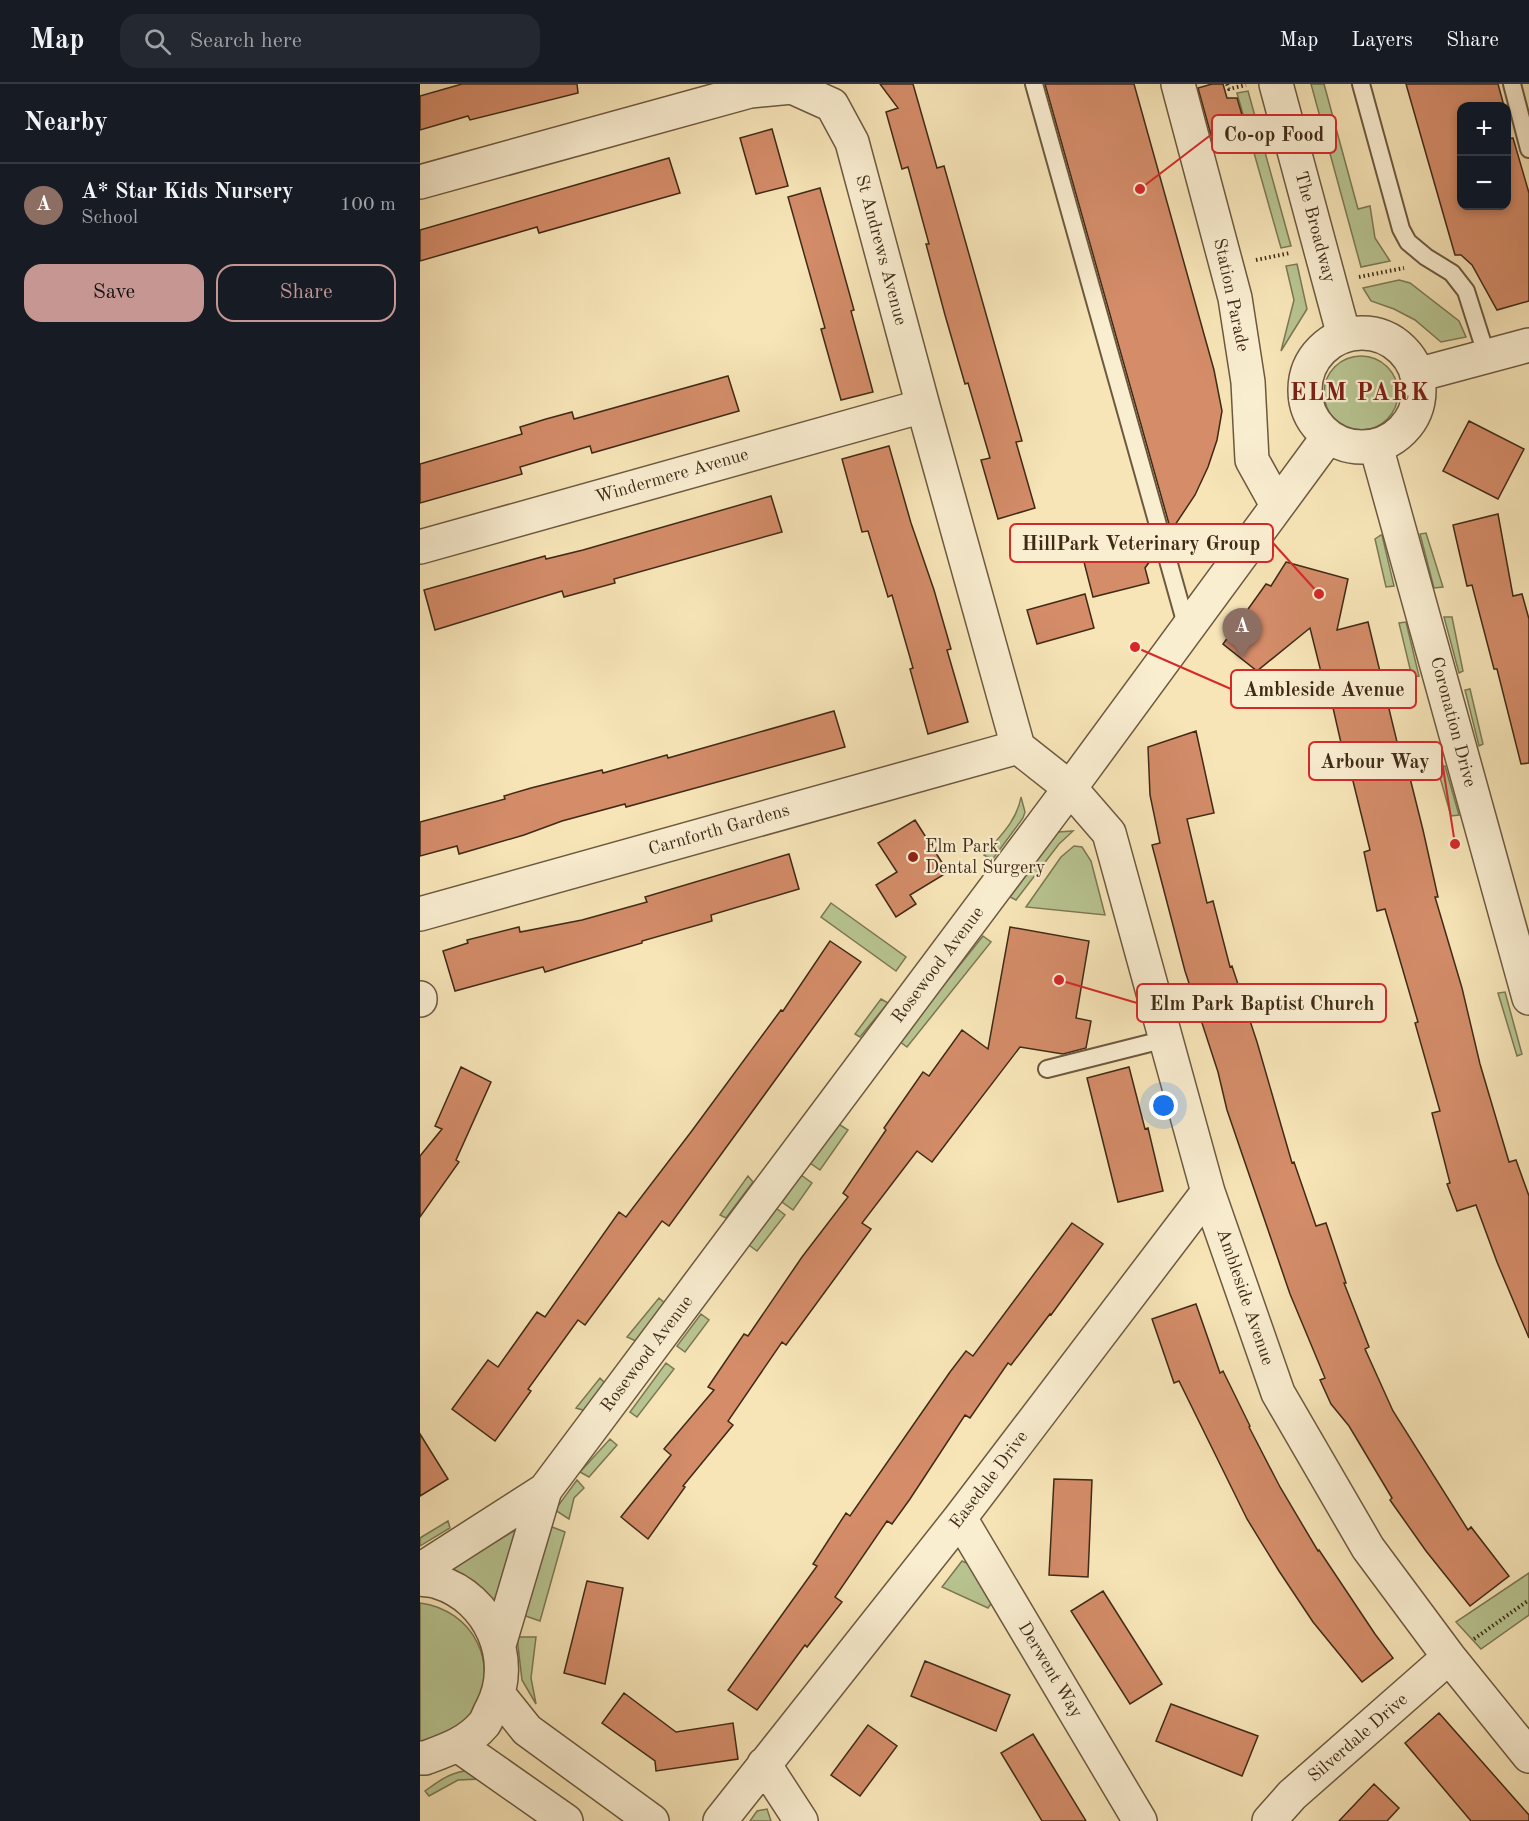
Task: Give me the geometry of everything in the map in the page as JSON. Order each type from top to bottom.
[{"type":"street","name":"Station Parade","points":[[1178,84],[1235,298],[1248,382],[1252,460],[1277,505]]},
{"type":"street","name":"The Broadway","points":[[1276,84],[1344,336]]},
{"type":"street","name":"St Andrews Avenue","points":[[420,182],[750,91],[792,87],[832,105],[852,142],[1018,747]]},
{"type":"street","points":[[1362,334],[1381,336],[1397,345],[1409,358],[1417,375],[1419,398],[1412,419],[1397,436],[1376,446],[1351,447],[1328,437],[1311,418],[1304,394],[1308,369],[1323,349],[1344,336],[1362,334]]},
{"type":"street","points":[[1417,375],[1529,345]]},
{"type":"street","name":"Windermere Avenue","points":[[420,547],[923,406]]},
{"type":"street","name":"Rosewood Avenue","points":[[545,1490],[1070,788],[1328,437]]},
{"type":"street","name":"Coronation Drive","points":[[1376,446],[1529,998]]},
{"type":"street","points":[[1018,747],[1070,788]]},
{"type":"street","name":"Carnforth Gardens","points":[[420,914],[1018,747]]},
{"type":"street","name":"Ambleside Avenue","points":[[1070,788],[1109,833],[1208,1192],[1278,1393],[1368,1548],[1449,1657],[1529,1756]]},
{"type":"street","name":"Easedale Drive","points":[[720,1821],[960,1518],[1208,1192]]},
{"type":"street","points":[[420,1570],[545,1490]]},
{"type":"street","points":[[499,1645],[545,1490]]},
{"type":"street","name":"Derwent Way","points":[[960,1518],[1140,1821]]},
{"type":"street","points":[[420,1580],[438,1582],[465,1595],[487,1617],[499,1645],[503,1670],[499,1695],[484,1724],[459,1746],[422,1759]]},
{"type":"street","name":"Silverdale Drive","points":[[1269,1821],[1292,1796],[1449,1657]]},
{"type":"street","points":[[499,1695],[527,1730],[652,1821]]},
{"type":"street","points":[[459,1746],[566,1821]]},
{"type":"street","points":[[764,1764],[801,1821]]},
{"type":"lane","points":[[1034,84],[1187,628]]},
{"type":"lane","points":[[1361,84],[1401,229],[1408,242],[1436,264],[1452,273],[1466,291],[1487,357]]},
{"type":"lane","points":[[1512,84],[1529,148]]},
{"type":"lane","points":[[1047,1069],[1166,1039]]},
{"type":"path","points":[[1227,84],[1229,89],[1249,84]]},
{"type":"path","points":[[1273,256],[1296,251]]},
{"type":"path","points":[[1356,277],[1436,264]]},
{"type":"path","points":[[1449,1657],[1529,1600]]},
{"type":"green space","points":[[1311,84],[1324,84],[1358,209],[1370,206],[1375,238],[1390,261],[1361,267]]},
{"type":"green space","points":[[1248,91],[1291,246],[1281,248],[1237,93]]},
{"type":"green space","points":[[1297,264],[1307,309],[1281,351],[1294,300],[1286,266]]},
{"type":"green space","points":[[1399,280],[1410,283],[1459,321],[1466,337],[1441,342],[1415,320],[1371,301],[1363,288]]},
{"type":"green space","points":[[1361,356],[1375,359],[1387,367],[1395,379],[1398,393],[1395,407],[1387,419],[1375,427],[1361,430],[1347,427],[1335,419],[1327,407],[1324,393],[1327,379],[1335,367],[1347,359]]},
{"type":"green space","points":[[1426,533],[1443,587],[1434,588],[1420,534]]},
{"type":"green space","points":[[1381,535],[1394,586],[1386,587],[1375,539]]},
{"type":"green space","points":[[1444,617],[1452,617],[1463,671],[1459,673]]},
{"type":"green space","points":[[1406,622],[1419,676],[1412,677],[1399,623]]},
{"type":"green space","points":[[1470,689],[1483,744],[1479,746],[1465,690]]},
{"type":"green space","points":[[1445,766],[1459,815],[1451,816],[1437,767]]},
{"type":"green space","points":[[1021,797],[1025,812],[1023,818],[992,860],[984,855],[1016,814]]},
{"type":"green space","points":[[1073,831],[1059,844],[1016,900],[1010,897],[1058,832]]},
{"type":"green space","points":[[1074,846],[1082,847],[1091,861],[1105,915],[1026,907],[1061,857]]},
{"type":"green space","points":[[831,903],[906,957],[896,971],[821,917]]},
{"type":"green space","points":[[983,936],[991,942],[907,1047],[899,1041]]},
{"type":"green space","points":[[1505,992],[1522,1054],[1517,1056],[1498,993]]},
{"type":"green space","points":[[881,999],[888,1003],[860,1037],[855,1034]]},
{"type":"green space","points":[[837,1123],[848,1130],[820,1170],[810,1163]]},
{"type":"green space","points":[[801,1175],[812,1183],[793,1210],[782,1202]]},
{"type":"green space","points":[[748,1176],[753,1182],[726,1218],[720,1215]]},
{"type":"green space","points":[[776,1208],[785,1215],[757,1251],[749,1245]]},
{"type":"green space","points":[[659,1298],[666,1304],[636,1341],[627,1337]]},
{"type":"green space","points":[[701,1314],[709,1320],[685,1352],[677,1346]]},
{"type":"green space","points":[[666,1363],[674,1369],[637,1417],[630,1412]]},
{"type":"green space","points":[[600,1378],[605,1383],[586,1411],[576,1408]]},
{"type":"green space","points":[[610,1439],[617,1445],[589,1477],[580,1472]]},
{"type":"green space","points":[[577,1480],[584,1488],[574,1498],[569,1519],[555,1510]]},
{"type":"green space","points":[[448,1521],[450,1528],[420,1546],[420,1538]]},
{"type":"green space","points":[[524,1525],[493,1604],[446,1571]]},
{"type":"green space","points":[[547,1525],[565,1532],[540,1621],[520,1614]]},
{"type":"green space","points":[[962,1561],[971,1565],[993,1601],[988,1608],[942,1587]]},
{"type":"green space","points":[[1529,1573],[1529,1615],[1481,1649],[1456,1622]]},
{"type":"green space","points":[[420,1603],[439,1608],[455,1616],[467,1628],[477,1642],[483,1658],[484,1675],[482,1693],[474,1711],[464,1724],[448,1736],[420,1744]]},
{"type":"green space","points":[[517,1637],[536,1637],[531,1678],[536,1704],[522,1680]]},
{"type":"green space","points":[[470,1770],[480,1779],[458,1780],[429,1796],[425,1791],[446,1777]]},
{"type":"green space","points":[[767,1809],[771,1821],[750,1821],[757,1811]]},
{"type":"building","points":[[462,84],[577,84],[578,93],[470,120],[468,116],[420,130],[420,96]]},
{"type":"building","points":[[880,84],[913,84],[937,168],[944,166],[1022,441],[1016,442],[1035,508],[998,519],[981,460],[990,458],[945,315],[908,167],[902,169],[886,112],[898,108]]},
{"type":"building","points":[[1045,84],[1134,84],[1214,370],[1222,411],[1217,440],[1208,467],[1195,495],[1171,531]]},
{"type":"building","points":[[1223,84],[1227,98],[1237,98],[1245,125],[1211,135],[1198,88]]},
{"type":"building","points":[[1406,84],[1498,84],[1503,102],[1457,102],[1457,210],[1511,210],[1511,138],[1513,138],[1529,193],[1529,301],[1497,310],[1472,265],[1461,255],[1455,255]]},
{"type":"building","points":[[772,129],[788,186],[756,194],[740,138]]},
{"type":"building","points":[[669,158],[680,193],[539,233],[537,227],[420,261],[420,230]]},
{"type":"building","points":[[820,188],[854,310],[851,311],[873,392],[841,400],[821,329],[825,328],[788,197]]},
{"type":"building","points":[[728,376],[739,411],[592,453],[590,446],[520,467],[522,474],[420,503],[420,464],[522,434],[520,427],[546,419],[572,412],[574,419]]},
{"type":"building","points":[[1469,421],[1524,449],[1498,499],[1443,471]]},
{"type":"building","points":[[889,446],[951,649],[947,650],[968,722],[928,734],[910,669],[913,668],[892,595],[888,597],[868,531],[862,532],[842,459]]},
{"type":"building","points":[[771,496],[782,532],[614,579],[615,583],[564,597],[562,591],[435,630],[424,590],[545,556],[546,559],[583,550]]},
{"type":"building","points":[[1498,514],[1513,596],[1522,594],[1529,619],[1529,763],[1521,764],[1497,669],[1494,669],[1472,585],[1467,586],[1453,525]]},
{"type":"building","points":[[1153,545],[1155,554],[1145,568],[1149,583],[1093,597],[1084,562]]},
{"type":"building","points":[[1286,562],[1348,579],[1337,630],[1368,622],[1405,775],[1409,774],[1423,830],[1438,897],[1435,897],[1462,988],[1480,1064],[1509,1162],[1516,1160],[1529,1196],[1529,1338],[1476,1205],[1457,1211],[1447,1184],[1450,1183],[1432,1113],[1440,1111],[1415,1023],[1418,1022],[1385,909],[1377,911],[1364,852],[1370,850],[1310,628],[1257,671],[1223,644],[1266,584],[1271,586]]},
{"type":"building","points":[[1085,594],[1094,628],[1037,644],[1027,610]]},
{"type":"building","points":[[834,711],[845,747],[626,807],[625,804],[562,821],[459,854],[457,846],[420,856],[420,822],[505,799],[504,796],[531,788],[602,770],[603,773],[667,755],[668,758]]},
{"type":"building","points":[[1196,731],[1214,813],[1187,819],[1207,903],[1213,901],[1230,967],[1232,966],[1257,1042],[1292,1163],[1294,1162],[1316,1226],[1326,1223],[1346,1283],[1344,1283],[1369,1347],[1365,1349],[1393,1411],[1468,1530],[1471,1527],[1509,1576],[1470,1606],[1426,1551],[1390,1500],[1392,1498],[1349,1426],[1331,1404],[1320,1380],[1325,1378],[1290,1294],[1227,1110],[1218,1072],[1185,971],[1152,845],[1160,843],[1150,795],[1148,747]]},
{"type":"building","name":"Elm Park Dental Surgery","points":[[915,820],[948,872],[910,895],[916,904],[896,917],[876,885],[897,872],[878,843]]},
{"type":"building","points":[[789,854],[799,889],[711,915],[712,921],[545,972],[543,967],[455,991],[443,951],[468,943],[467,940],[519,927],[520,932],[582,920],[647,902],[645,897]]},
{"type":"building","points":[[1010,927],[1089,941],[1076,1018],[1091,1021],[1086,1048],[1063,1054],[1020,1047],[932,1162],[917,1151],[862,1223],[871,1229],[786,1345],[782,1342],[728,1421],[733,1425],[683,1486],[685,1487],[648,1539],[621,1517],[671,1455],[664,1449],[714,1390],[708,1387],[744,1334],[748,1336],[802,1257],[848,1197],[843,1193],[886,1130],[884,1128],[923,1072],[929,1076],[962,1030],[988,1049]]},
{"type":"building","points":[[830,941],[861,962],[669,1226],[662,1221],[585,1325],[578,1320],[528,1389],[531,1391],[495,1441],[452,1409],[488,1360],[498,1367],[537,1312],[545,1317],[619,1212],[626,1217],[781,1010],[783,1011]]},
{"type":"building","points":[[461,1067],[491,1082],[456,1160],[459,1162],[420,1217],[420,1156],[442,1129],[435,1126]]},
{"type":"building","points":[[1129,1067],[1145,1129],[1148,1128],[1163,1191],[1118,1202],[1087,1078]]},
{"type":"building","points":[[1072,1223],[1103,1244],[1051,1315],[1011,1365],[1008,1363],[970,1418],[965,1415],[892,1524],[887,1521],[835,1597],[842,1602],[807,1647],[805,1645],[757,1710],[728,1690],[817,1566],[813,1564],[846,1513],[850,1516],[950,1372],[966,1351],[973,1356]]},
{"type":"building","points":[[1196,1304],[1220,1373],[1223,1371],[1280,1487],[1318,1551],[1393,1658],[1362,1682],[1313,1622],[1279,1571],[1247,1519],[1179,1381],[1174,1383],[1152,1319]]},
{"type":"building","points":[[420,1434],[448,1479],[420,1496]]},
{"type":"building","points":[[1054,1479],[1092,1480],[1088,1577],[1049,1575]]},
{"type":"building","points":[[587,1581],[623,1588],[605,1684],[564,1673]]},
{"type":"building","points":[[1103,1591],[1162,1684],[1130,1704],[1071,1611]]},
{"type":"building","points":[[925,1661],[1010,1695],[996,1731],[911,1696]]},
{"type":"building","points":[[624,1693],[676,1732],[733,1723],[738,1759],[656,1771],[655,1761],[602,1723]]},
{"type":"building","points":[[1171,1704],[1258,1736],[1242,1776],[1156,1741]]},
{"type":"building","points":[[1439,1713],[1529,1815],[1529,1821],[1471,1821],[1405,1743]]},
{"type":"building","points":[[868,1725],[897,1746],[860,1796],[831,1775]]},
{"type":"building","points":[[1033,1734],[1086,1821],[1042,1821],[1001,1753]]},
{"type":"building","points":[[1374,1784],[1399,1808],[1387,1821],[1339,1821]]},
{"type":"place","name":"Co-op Food","points":[[1140,189]]},
{"type":"place","name":"HillPark Veterinary Group","points":[[1319,594]]},
{"type":"place","name":"Ambleside Avenue","points":[[1135,647]]},
{"type":"place","name":"A* Star Kids Nursery","points":[[1242,658]]},
{"type":"place","name":"Arbour Way","points":[[1455,844]]},
{"type":"place","name":"Elm Park Dental Surgery","points":[[913,857]]},
{"type":"place","name":"Elm Park Baptist Church","points":[[1059,980]]},
{"type":"district","name":"ELM PARK","points":[[1360,394]]}]
